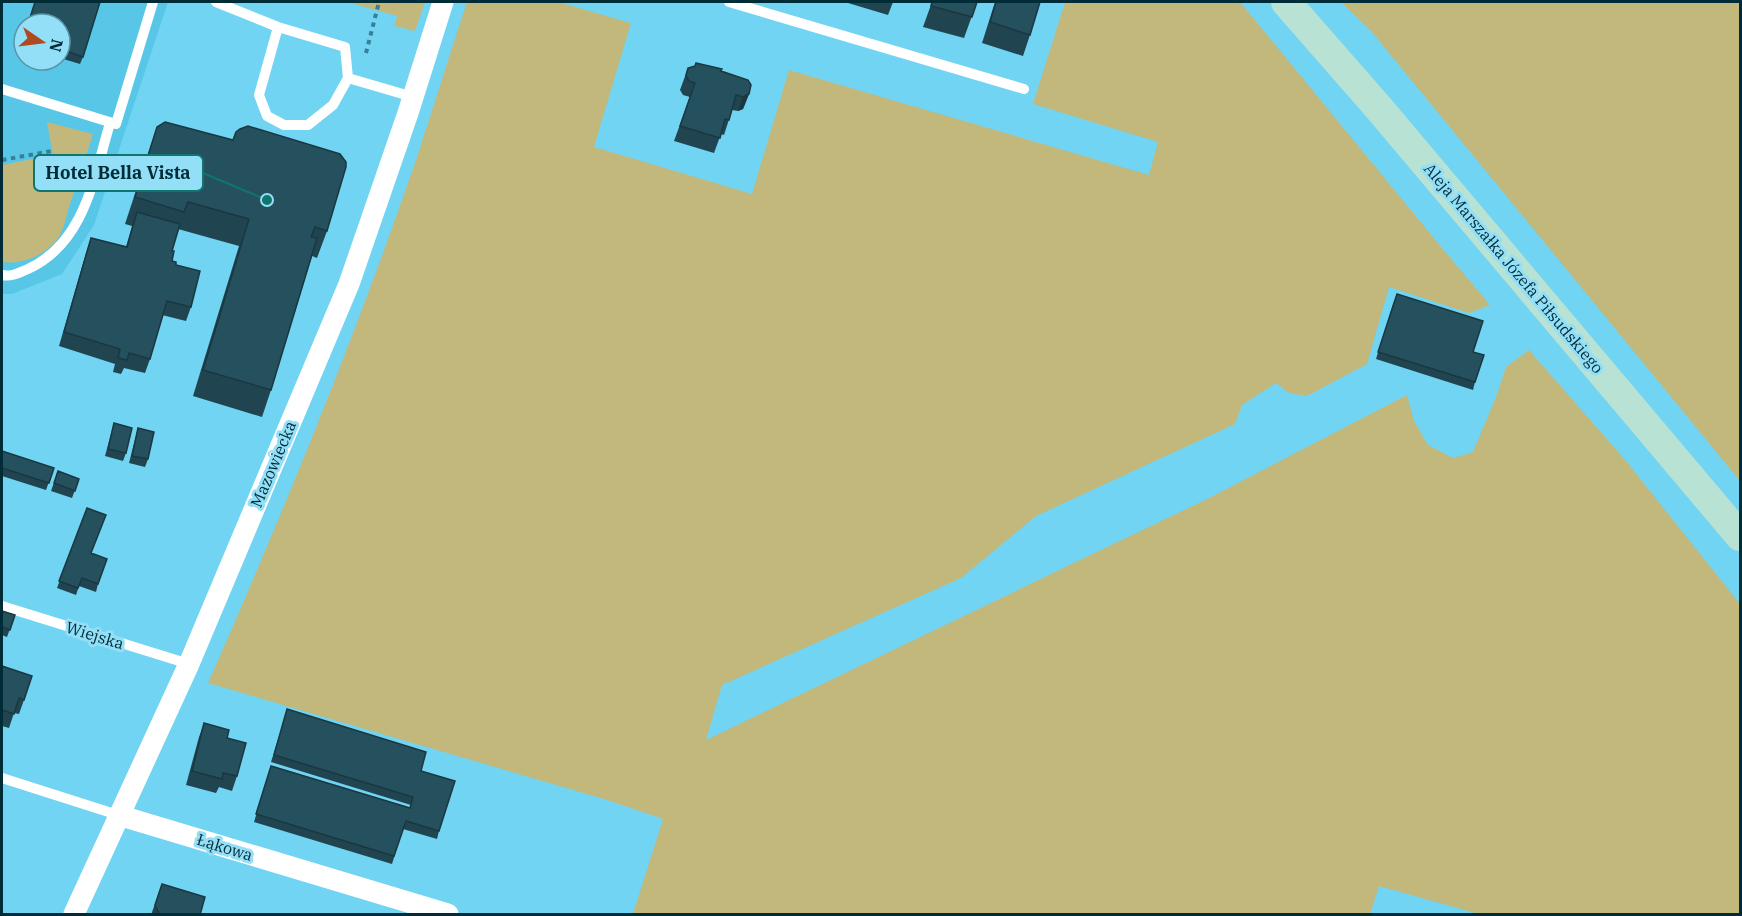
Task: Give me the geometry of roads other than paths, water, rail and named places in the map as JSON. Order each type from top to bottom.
[{"type":"main road","name":"Aleja Marszałka Józefa Piłsudskiego","points":[[1286,2],[1377,106],[1740,536]]},
{"type":"street","name":"Mazowiecka","points":[[74,915],[189,664],[350,284],[443,2]]},
{"type":"street","name":"Łąkowa","points":[[118,815],[448,915]]},
{"type":"lane","points":[[2,89],[116,124],[153,2]]},
{"type":"lane","points":[[216,2],[278,27],[345,47],[348,78],[333,105],[308,125],[284,125],[267,116],[259,95],[278,27]]},
{"type":"lane","points":[[729,2],[1024,89]]},
{"type":"lane","points":[[348,78],[413,97]]},
{"type":"lane","points":[[2,275],[9,276],[40,264],[61,247],[74,230],[85,209],[110,123]]},
{"type":"lane","name":"Wiejska","points":[[2,606],[189,664]]},
{"type":"lane","name":"Łąkowa","points":[[2,778],[118,815]]},
{"type":"place","name":"Hotel Bella Vista","points":[[267,200]]}]
